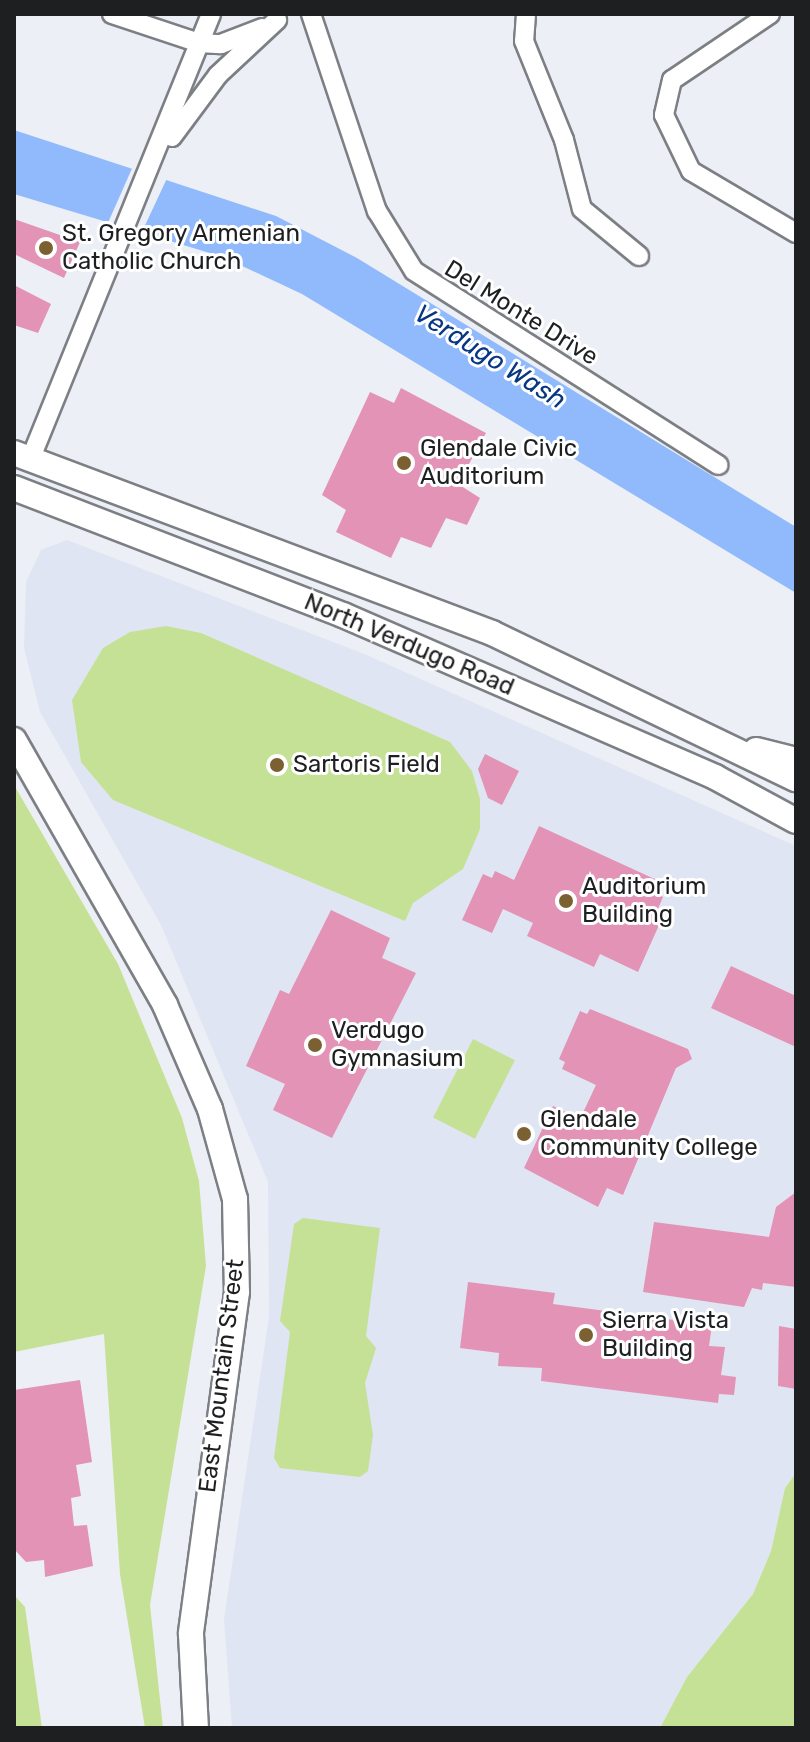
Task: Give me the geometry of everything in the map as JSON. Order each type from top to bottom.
[{"type":"main road","points":[[16,495],[22,457]]},
{"type":"main road","name":"North Verdugo Road","points":[[22,457],[492,633],[735,746],[796,779]]},
{"type":"main road","name":"North Verdugo Road","points":[[16,495],[343,615],[715,777],[796,821]]},
{"type":"main road","points":[[474,673],[492,633]]},
{"type":"main road","name":"East Mountain Street","points":[[14,740],[165,1005],[210,1109],[235,1199],[237,1292],[191,1634],[196,1728]]},
{"type":"main road","points":[[735,746],[796,760]]},
{"type":"main road","points":[[715,777],[742,780],[796,802]]},
{"type":"street","points":[[112,14],[199,43],[221,44],[281,17]]},
{"type":"street","points":[[22,457],[154,166],[211,14]]},
{"type":"street","name":"Del Monte Drive","points":[[311,14],[377,211],[414,271],[719,465]]},
{"type":"street","points":[[526,14],[524,41],[564,140],[582,209],[639,256]]},
{"type":"street","points":[[770,14],[672,80],[664,115],[691,171],[796,233]]},
{"type":"street","points":[[154,166],[218,75],[281,17]]},
{"type":"shaded area","name":"Glendale Community College","points":[[67,540],[362,653],[796,846],[796,1473],[785,1488],[771,1551],[753,1594],[687,1677],[660,1728],[232,1728],[224,1619],[269,1317],[268,1182],[161,925],[40,712],[24,648],[26,582],[41,550]]},
{"type":"green space","points":[[166,626],[201,633],[450,742],[472,771],[480,799],[480,829],[463,869],[413,903],[405,921],[113,800],[81,762],[72,700],[103,648],[130,632]]},
{"type":"green space","points":[[14,785],[118,964],[182,1118],[199,1181],[206,1266],[150,1605],[163,1728],[145,1728],[120,1574],[104,1334],[14,1352]]},
{"type":"green space","points":[[473,1039],[515,1060],[475,1139],[433,1117]]},
{"type":"green space","points":[[303,1218],[380,1228],[366,1336],[376,1348],[365,1383],[373,1435],[368,1471],[360,1477],[280,1468],[274,1458],[290,1332],[280,1321],[294,1224]]},
{"type":"green space","points":[[796,1473],[796,1728],[660,1728],[687,1677],[753,1594],[771,1551],[785,1488]]},
{"type":"green space","points":[[14,1595],[25,1607],[42,1728],[14,1728]]},
{"type":"water","name":"Verdugo Wash","points":[[14,130],[276,216],[357,258],[796,527],[796,593],[302,294],[223,257],[14,194]]},
{"type":"pier","points":[[134,164],[169,174],[141,234],[107,225]]},
{"type":"building","name":"St. Gregory Armenian Catholic Church","points":[[14,219],[80,242],[64,278],[14,254]]},
{"type":"building","name":"St. Gregory Armenian Catholic Church","points":[[14,285],[51,304],[38,333],[14,325]]},
{"type":"building","name":"Glendale Civic Auditorium","points":[[401,388],[486,433],[458,484],[480,498],[467,525],[446,518],[431,548],[401,537],[391,558],[336,532],[346,510],[322,495],[370,392],[394,403]]},
{"type":"building","points":[[485,754],[519,771],[502,805],[488,798],[478,769]]},
{"type":"building","name":"Auditorium Building","points":[[539,826],[659,881],[654,892],[663,897],[657,911],[664,914],[638,972],[600,954],[594,967],[527,936],[533,923],[503,909],[492,933],[462,920],[483,874],[492,878],[495,871],[514,880]]},
{"type":"building","name":"Verdugo Gymnasium","points":[[331,910],[390,938],[382,958],[416,973],[332,1138],[273,1110],[285,1084],[246,1066],[280,990],[289,994]]},
{"type":"building","points":[[731,966],[796,996],[796,1047],[711,1008]]},
{"type":"building","points":[[590,1009],[688,1049],[692,1059],[676,1068],[623,1195],[607,1188],[598,1207],[524,1168],[553,1106],[580,1119],[596,1085],[562,1069],[565,1062],[559,1059],[580,1011],[587,1014]]},
{"type":"building","points":[[796,1192],[796,1287],[763,1283],[762,1290],[752,1288],[744,1307],[643,1292],[654,1222],[769,1237],[776,1207]]},
{"type":"building","name":"Sierra Vista Building","points":[[468,1282],[555,1293],[553,1304],[712,1325],[709,1346],[725,1347],[721,1375],[736,1377],[734,1395],[719,1394],[718,1403],[541,1381],[542,1368],[498,1366],[499,1353],[460,1348]]},
{"type":"building","points":[[779,1326],[796,1329],[796,1389],[778,1386]]},
{"type":"building","points":[[80,1380],[92,1462],[76,1465],[81,1496],[71,1498],[74,1526],[87,1525],[93,1566],[45,1577],[44,1560],[26,1562],[14,1549],[14,1390]]},
{"type":"place","name":"St. Gregory Armenian Catholic Church","points":[[46,248]]},
{"type":"place","name":"Glendale Civic Auditorium","points":[[404,463]]},
{"type":"place","name":"Sartoris Field","points":[[277,765]]},
{"type":"place","name":"Auditorium Building","points":[[566,901]]},
{"type":"place","name":"Verdugo Gymnasium","points":[[315,1045]]},
{"type":"place","name":"Glendale Community College","points":[[524,1134]]},
{"type":"place","name":"Sierra Vista Building","points":[[586,1335]]}]
